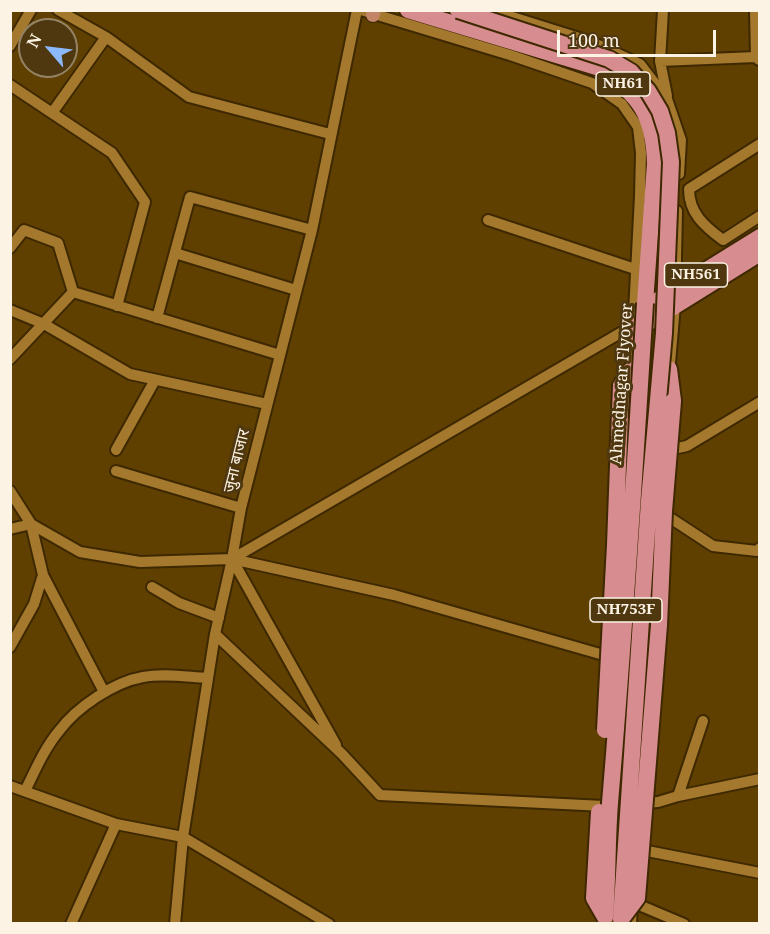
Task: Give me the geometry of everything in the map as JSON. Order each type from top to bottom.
[{"type":"highway","name":"Ahmednagar Flyover","points":[[408,10],[600,68],[624,85],[638,100],[648,120],[654,144],[655,164],[640,309],[623,653],[610,807],[609,875],[613,922]]},
{"type":"highway","name":"NH61","points":[[458,10],[609,59],[631,72],[660,111],[667,134],[671,162],[664,333],[613,922]]},
{"type":"highway","name":"NH561","points":[[640,309],[759,237]]},
{"type":"highway","points":[[627,332],[759,253]]},
{"type":"highway","points":[[632,370],[621,386],[615,545],[594,898],[613,922],[637,898],[659,624],[664,512],[673,401],[669,369]]},
{"type":"street","points":[[10,46],[31,10]]},
{"type":"street","points":[[58,10],[106,37],[189,97],[330,135]]},
{"type":"street","points":[[490,10],[592,42],[640,64],[667,99]]},
{"type":"street","points":[[613,922],[632,902],[676,287],[677,201],[681,140],[667,99],[660,61],[663,10]]},
{"type":"street","points":[[660,61],[758,58],[755,10]]},
{"type":"street","points":[[366,12],[510,55],[592,83],[622,104],[638,127],[641,153],[635,269],[640,309]]},
{"type":"street","name":"जुना बाजार","points":[[175,924],[183,837],[208,678],[241,508],[312,230],[330,135],[366,12]]},
{"type":"street","points":[[52,113],[106,37]]},
{"type":"street","points":[[10,85],[112,153],[145,202],[117,306]]},
{"type":"street","points":[[759,144],[689,189],[689,200],[700,223],[723,240],[759,216]]},
{"type":"street","points":[[157,318],[190,197],[312,230]]},
{"type":"street","points":[[488,220],[635,269]]},
{"type":"street","points":[[10,248],[24,230],[58,243],[73,292]]},
{"type":"street","points":[[175,253],[296,290]]},
{"type":"street","points":[[73,292],[280,355]]},
{"type":"street","points":[[10,359],[73,292]]},
{"type":"street","name":"NH561","points":[[627,332],[640,309]]},
{"type":"street","points":[[10,310],[44,324],[130,374],[267,404]]},
{"type":"street","points":[[232,559],[627,332],[632,370],[604,806],[613,922]]},
{"type":"street","points":[[116,450],[155,380]]},
{"type":"street","points":[[664,451],[687,446],[759,402]]},
{"type":"street","points":[[116,471],[241,508]]},
{"type":"street","points":[[10,492],[31,524],[43,575],[104,692]]},
{"type":"street","points":[[660,512],[713,546],[757,551],[759,548]]},
{"type":"street","points":[[10,529],[31,524],[80,552],[140,562],[232,559],[394,595],[614,658]]},
{"type":"street","points":[[232,559],[342,754]]},
{"type":"street","points":[[10,647],[34,604],[43,575]]},
{"type":"street","points":[[152,587],[179,603],[219,618]]},
{"type":"street","points":[[215,634],[342,754],[380,795],[604,806],[658,802],[759,779]]},
{"type":"street","points":[[25,791],[46,749],[60,729],[104,692],[122,683],[144,677],[208,678]]},
{"type":"street","points":[[678,796],[703,721]]},
{"type":"street","points":[[10,786],[116,824],[183,837],[329,924]]},
{"type":"street","points":[[71,924],[116,824]]},
{"type":"street","points":[[636,849],[759,873]]},
{"type":"street","points":[[632,902],[684,924]]}]
